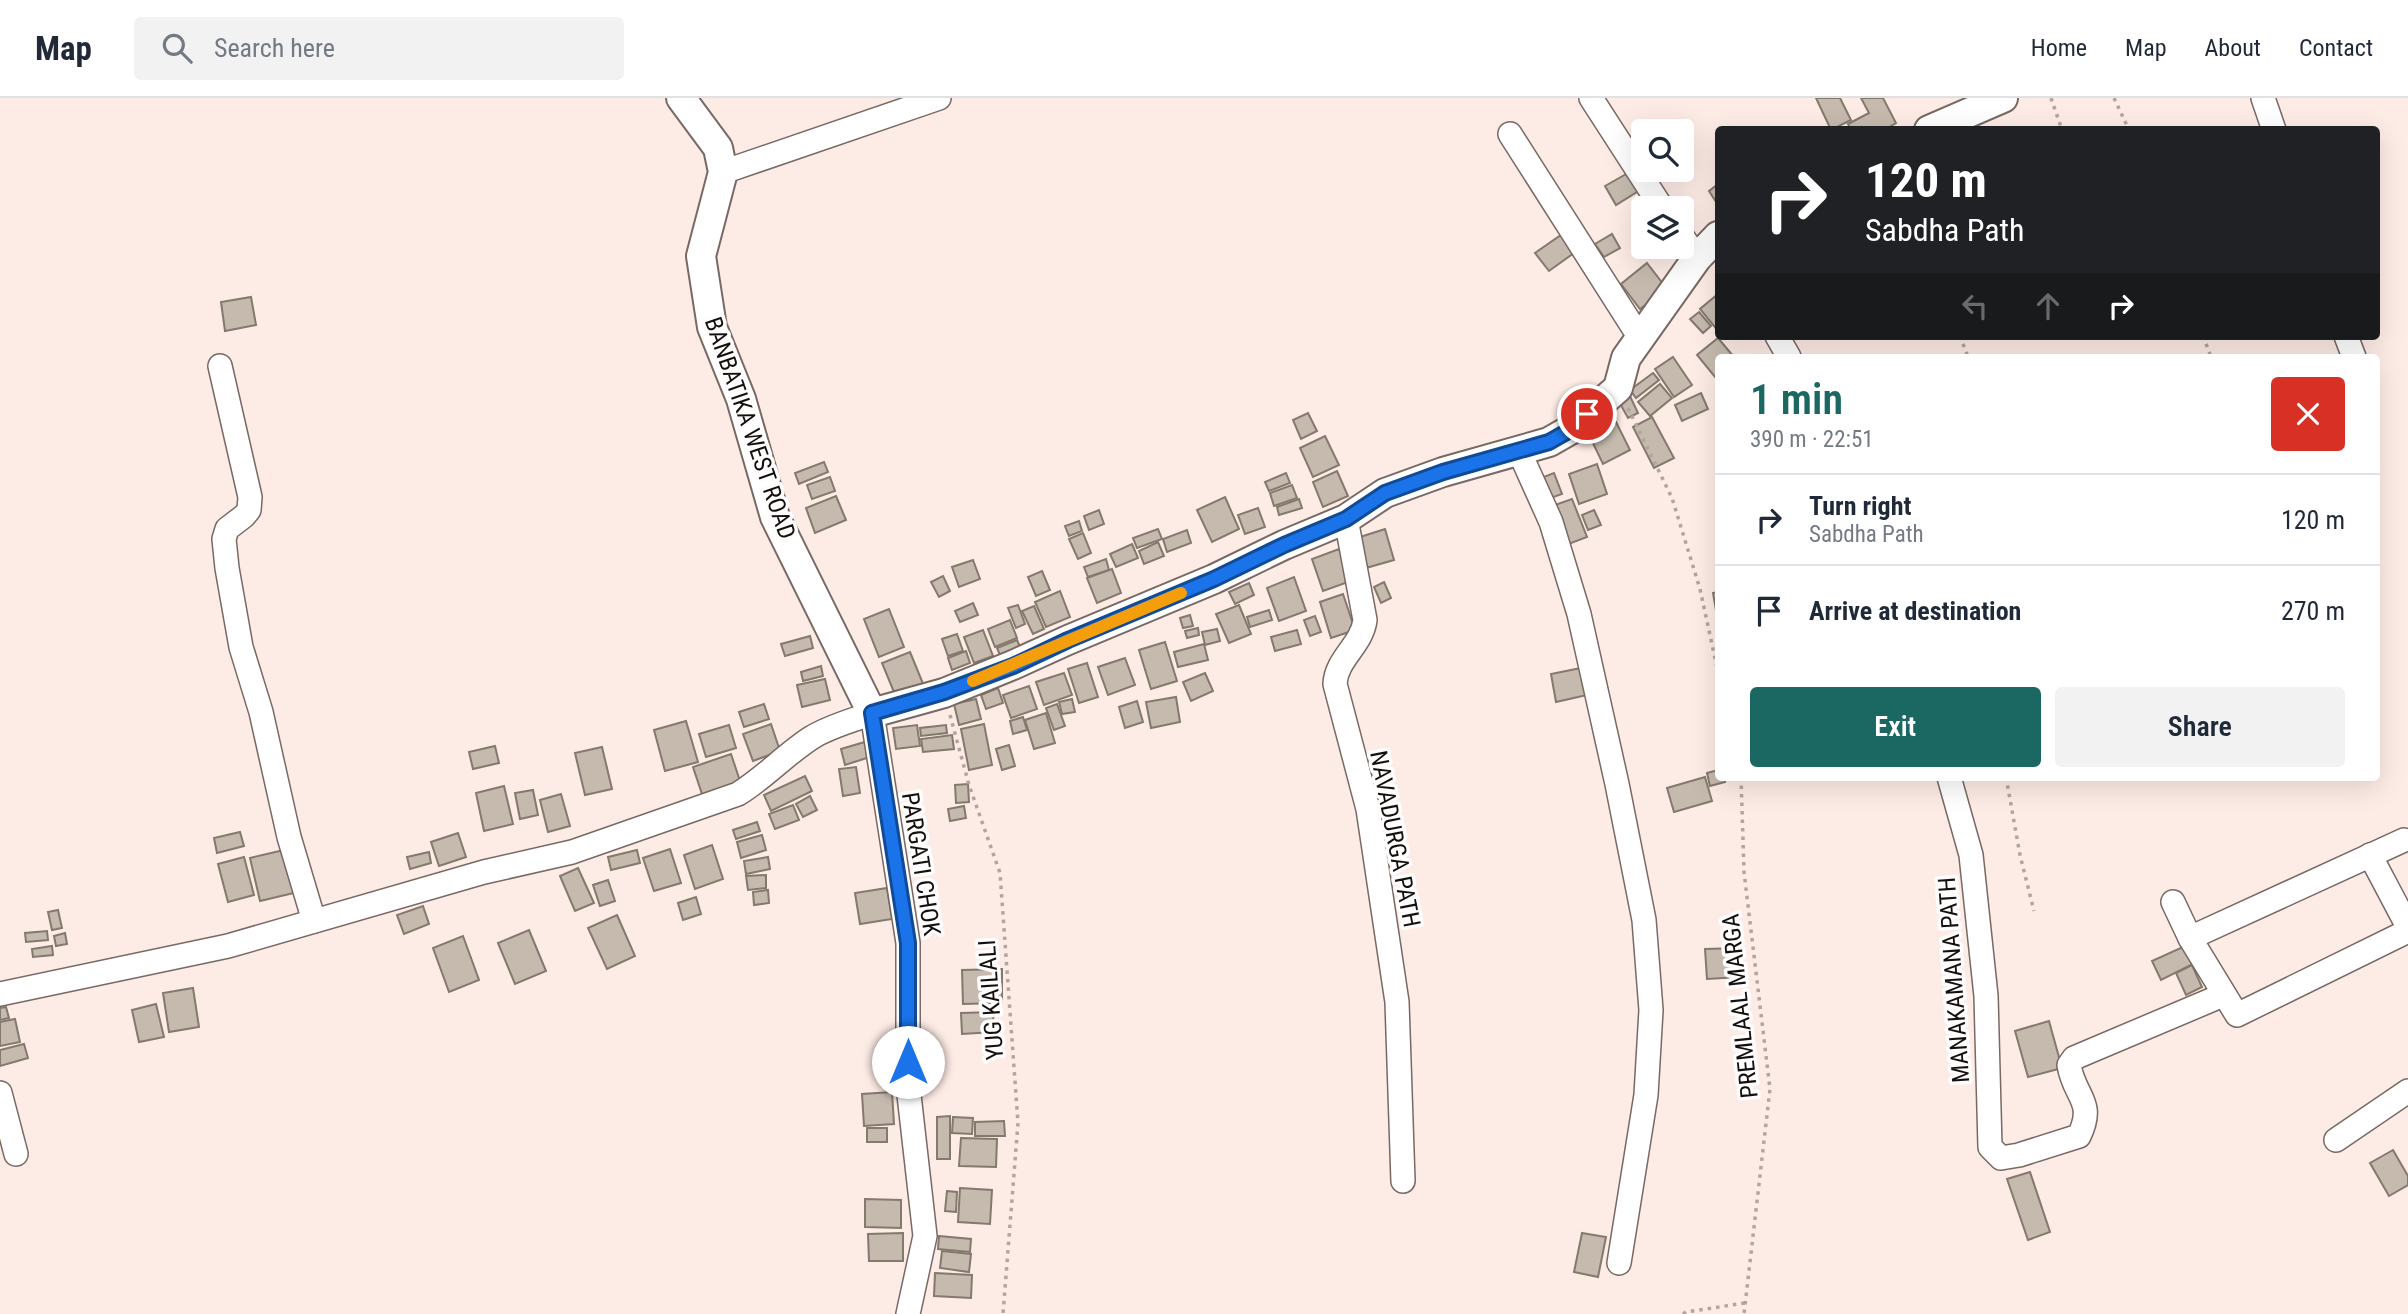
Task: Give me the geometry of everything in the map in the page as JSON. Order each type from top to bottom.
[{"type":"street","points":[[681,98],[718,148],[723,172],[939,98]]},
{"type":"street","points":[[1591,98],[1654,196]]},
{"type":"street","points":[[1938,126],[2003,98]]},
{"type":"street","points":[[2263,98],[2273,126]]},
{"type":"street","points":[[1510,134],[1640,338]]},
{"type":"street","name":"BANBATIKA WEST ROAD","points":[[723,172],[701,256],[712,327],[741,399],[775,517],[872,713]]},
{"type":"street","points":[[0,994],[228,946],[484,872],[572,852],[713,804],[760,781],[810,739],[827,730],[872,713],[944,692],[1013,666],[1346,519],[1385,493],[1443,472],[1549,442],[1570,430],[1618,388],[1626,358],[1705,247]]},
{"type":"street","points":[[220,366],[250,497],[248,510],[228,529],[224,539],[236,621],[261,712],[289,837],[314,921]]},
{"type":"street","points":[[1519,450],[1551,522],[1579,614],[1644,920],[1651,1010],[1647,1083],[1619,1263]]},
{"type":"street","name":"NAVADURGA PATH","points":[[1346,519],[1365,620],[1363,633],[1337,672],[1335,684],[1368,809],[1397,1002],[1403,1181]]},
{"type":"street","name":"PARGATI CHOK","points":[[872,713],[908,943],[908,1086],[925,1236],[908,1314]]},
{"type":"street","name":"MANAKAMANA PATH","points":[[1950,781],[1970,855],[1986,996],[1990,1147],[2001,1158],[2079,1136],[2085,1124],[2086,1105],[2071,1078],[2069,1065],[2074,1058],[2223,995]]},
{"type":"street","points":[[2190,938],[2404,840]]},
{"type":"street","points":[[2173,902],[2190,938],[2237,1015],[2408,929],[2370,855]]},
{"type":"street","points":[[2336,1140],[2408,1091]]},
{"type":"street","points":[[0,1093],[16,1154]]},
{"type":"path","points":[[2051,98],[2061,126]]},
{"type":"path","points":[[2114,98],[2127,126]]},
{"type":"path","points":[[2205,340],[2210,354]]},
{"type":"path","points":[[1618,388],[1672,498],[1700,589],[1715,657]]},
{"type":"path","name":"YUG KAILALI","points":[[944,692],[969,785],[1000,873],[1018,1124],[1003,1314]]},
{"type":"path","name":"PREMLAAL MARGA","points":[[1741,781],[1744,872],[1770,1089],[1744,1314]]},
{"type":"path","points":[[2007,781],[2020,855],[2034,911]]},
{"type":"path","points":[[1683,1314],[1686,1311],[1745,1303]]},
{"type":"building","points":[[1816,98],[1840,98],[1851,120],[1839,126],[1829,126]]},
{"type":"building","points":[[1861,98],[1883,98],[1896,123],[1891,126],[1849,126],[1848,124],[1869,113]]},
{"type":"building","points":[[1631,171],[1631,182],[1642,182],[1645,187],[1616,205],[1605,186]]},
{"type":"building","points":[[1715,186],[1715,200],[1709,191]]},
{"type":"building","points":[[1612,234],[1620,248],[1604,257],[1595,244]]},
{"type":"building","points":[[1561,235],[1574,253],[1549,271],[1535,253]]},
{"type":"building","points":[[1647,263],[1667,289],[1640,309],[1621,284]]},
{"type":"building","points":[[1715,296],[1715,327],[1700,309]]},
{"type":"building","points":[[251,297],[256,325],[225,331],[221,302]]},
{"type":"building","points":[[1699,312],[1711,326],[1703,333],[1690,319]]},
{"type":"building","points":[[1716,340],[1720,340],[1731,354],[1715,354],[1715,377],[1697,355]]},
{"type":"building","points":[[1673,357],[1692,385],[1674,397],[1655,369]]},
{"type":"building","points":[[1653,373],[1659,380],[1636,398],[1630,390]]},
{"type":"building","points":[[1660,384],[1672,398],[1650,416],[1638,402]]},
{"type":"building","points":[[1701,393],[1708,409],[1682,421],[1675,405]]},
{"type":"building","points":[[1629,394],[1638,413],[1628,418],[1618,400]]},
{"type":"building","points":[[1308,413],[1317,431],[1301,439],[1293,420]]},
{"type":"building","points":[[1652,417],[1674,458],[1654,468],[1633,427]]},
{"type":"building","points":[[1616,422],[1630,450],[1603,464],[1589,435]]},
{"type":"building","points":[[1325,436],[1339,465],[1313,477],[1300,448]]},
{"type":"building","points":[[824,462],[828,472],[799,484],[795,473]]},
{"type":"building","points":[[1597,464],[1607,494],[1579,504],[1569,474]]},
{"type":"building","points":[[1337,471],[1348,496],[1323,507],[1313,482]]},
{"type":"building","points":[[1286,473],[1290,483],[1269,491],[1265,482]]},
{"type":"building","points":[[1554,473],[1562,494],[1548,499],[1541,478]]},
{"type":"building","points":[[830,477],[835,491],[812,499],[807,485]]},
{"type":"building","points":[[1292,485],[1297,498],[1274,506],[1270,493]]},
{"type":"building","points":[[836,496],[846,520],[815,533],[806,508]]},
{"type":"building","points":[[1225,497],[1239,529],[1212,542],[1197,510]]},
{"type":"building","points":[[1299,499],[1302,508],[1279,515],[1277,507]]},
{"type":"building","points":[[1572,499],[1587,537],[1566,545],[1552,506]]},
{"type":"building","points":[[1258,508],[1265,527],[1245,534],[1238,515]]},
{"type":"building","points":[[1099,510],[1104,524],[1089,530],[1084,516]]},
{"type":"building","points":[[1594,510],[1601,525],[1588,530],[1582,515]]},
{"type":"building","points":[[1079,521],[1082,531],[1069,536],[1065,526]]},
{"type":"building","points":[[1158,529],[1162,539],[1137,548],[1133,538]]},
{"type":"building","points":[[1385,529],[1394,560],[1366,568],[1357,538]]},
{"type":"building","points":[[1187,530],[1191,543],[1167,552],[1163,539]]},
{"type":"building","points":[[1083,533],[1091,553],[1078,559],[1069,539]]},
{"type":"building","points":[[1158,542],[1164,556],[1144,564],[1139,551]]},
{"type":"building","points":[[1132,544],[1138,558],[1116,567],[1110,554]]},
{"type":"building","points":[[1339,549],[1351,581],[1323,591],[1312,559]]},
{"type":"building","points":[[1106,559],[1109,570],[1088,577],[1084,567]]},
{"type":"building","points":[[973,560],[980,579],[959,587],[952,567]]},
{"type":"building","points":[[1112,569],[1121,593],[1097,603],[1087,578]]},
{"type":"building","points":[[1042,571],[1050,590],[1036,596],[1028,577]]},
{"type":"building","points":[[943,576],[950,591],[939,597],[931,582]]},
{"type":"building","points":[[1294,577],[1306,611],[1279,621],[1267,588]]},
{"type":"building","points":[[1384,582],[1391,598],[1381,603],[1374,587]]},
{"type":"building","points":[[1249,583],[1254,595],[1235,604],[1229,592]]},
{"type":"building","points":[[1060,591],[1070,617],[1046,627],[1035,602]]},
{"type":"building","points":[[1343,594],[1355,630],[1331,638],[1320,602]]},
{"type":"building","points":[[973,603],[978,615],[960,622],[955,611]]},
{"type":"building","points":[[1018,605],[1025,624],[1016,628],[1008,608]]},
{"type":"building","points":[[1239,605],[1251,634],[1229,643],[1216,614]]},
{"type":"building","points":[[1034,606],[1044,629],[1033,634],[1022,611]]},
{"type":"building","points":[[889,609],[904,647],[879,657],[864,619]]},
{"type":"building","points":[[1269,610],[1272,620],[1250,627],[1247,617]]},
{"type":"building","points":[[1190,615],[1193,626],[1183,628],[1180,618]]},
{"type":"building","points":[[1315,616],[1321,632],[1310,636],[1304,620]]},
{"type":"building","points":[[1010,620],[1017,638],[995,647],[988,629]]},
{"type":"building","points":[[1198,628],[1199,635],[1187,638],[1185,631]]},
{"type":"building","points":[[1217,629],[1220,641],[1205,645],[1202,632]]},
{"type":"building","points":[[983,630],[993,656],[974,663],[964,637]]},
{"type":"building","points":[[1297,630],[1301,644],[1275,651],[1271,637]]},
{"type":"building","points":[[957,634],[963,651],[948,656],[942,639]]},
{"type":"building","points":[[810,636],[813,648],[785,656],[781,644]]},
{"type":"building","points":[[1017,640],[1020,647],[1000,655],[997,648]]},
{"type":"building","points":[[1165,642],[1177,681],[1151,689],[1139,650]]},
{"type":"building","points":[[1204,644],[1208,660],[1178,667],[1174,652]]},
{"type":"building","points":[[966,651],[970,663],[952,670],[948,658]]},
{"type":"building","points":[[910,652],[924,686],[896,697],[882,663]]},
{"type":"building","points":[[1125,658],[1135,685],[1108,695],[1098,667]]},
{"type":"building","points":[[1087,663],[1098,697],[1079,703],[1068,669]]},
{"type":"building","points":[[821,666],[823,676],[803,681],[801,672]]},
{"type":"building","points":[[1581,668],[1587,695],[1556,702],[1551,674]]},
{"type":"building","points":[[1064,673],[1072,695],[1044,705],[1036,682]]},
{"type":"building","points":[[1205,673],[1213,691],[1191,701],[1183,682]]},
{"type":"building","points":[[825,679],[830,700],[802,707],[797,685]]},
{"type":"building","points":[[1029,686],[1037,709],[1011,718],[1003,695]]},
{"type":"building","points":[[998,688],[1003,703],[986,709],[981,695]]},
{"type":"building","points":[[1176,697],[1180,722],[1151,728],[1146,702]]},
{"type":"building","points":[[976,699],[981,719],[959,725],[954,704]]},
{"type":"building","points":[[1072,699],[1075,712],[1062,714],[1059,702]]},
{"type":"building","points":[[1137,701],[1143,722],[1125,728],[1119,707]]},
{"type":"building","points":[[764,704],[769,719],[744,727],[739,712]]},
{"type":"building","points":[[1057,704],[1065,726],[1054,730],[1046,708]]},
{"type":"building","points":[[1046,713],[1055,743],[1034,749],[1025,720]]},
{"type":"building","points":[[1023,717],[1027,730],[1013,734],[1010,721]]},
{"type":"building","points":[[686,721],[698,762],[665,771],[654,730]]},
{"type":"building","points":[[771,724],[780,751],[753,761],[743,734]]},
{"type":"building","points":[[984,724],[992,765],[969,770],[961,729]]},
{"type":"building","points":[[729,725],[736,748],[706,757],[699,734]]},
{"type":"building","points":[[917,725],[920,746],[896,749],[893,728]]},
{"type":"building","points":[[946,725],[947,733],[921,736],[920,728]]},
{"type":"building","points":[[952,735],[954,749],[923,752],[921,739]]},
{"type":"building","points":[[868,741],[873,756],[845,765],[841,749]]},
{"type":"building","points":[[1009,745],[1015,766],[1002,770],[996,749]]},
{"type":"building","points":[[495,746],[499,763],[473,769],[469,752]]},
{"type":"building","points":[[602,747],[612,789],[585,795],[575,753]]},
{"type":"building","points":[[731,754],[741,784],[703,797],[693,767]]},
{"type":"building","points":[[856,767],[860,793],[843,796],[839,769]]},
{"type":"building","points":[[1715,771],[1715,781],[1725,782],[1710,786],[1707,773]]},
{"type":"building","points":[[805,776],[812,791],[771,811],[764,795]]},
{"type":"building","points":[[1705,777],[1712,801],[1674,812],[1667,788]]},
{"type":"building","points":[[968,784],[969,802],[956,803],[955,785]]},
{"type":"building","points":[[504,786],[513,824],[484,831],[476,793]]},
{"type":"building","points":[[533,790],[538,815],[520,819],[515,793]]},
{"type":"building","points":[[561,794],[570,826],[548,832],[540,800]]},
{"type":"building","points":[[810,796],[817,810],[803,817],[796,804]]},
{"type":"building","points":[[793,805],[799,820],[775,829],[769,814]]},
{"type":"building","points":[[964,806],[966,818],[950,821],[948,809]]},
{"type":"building","points":[[757,822],[760,831],[736,839],[733,830]]},
{"type":"building","points":[[240,832],[244,846],[217,853],[214,838]]},
{"type":"building","points":[[458,833],[466,857],[439,866],[431,842]]},
{"type":"building","points":[[762,835],[766,850],[741,858],[737,842]]},
{"type":"building","points":[[712,845],[723,879],[695,889],[684,855]]},
{"type":"building","points":[[288,849],[298,892],[260,901],[250,858]]},
{"type":"building","points":[[670,849],[681,883],[654,891],[643,858]]},
{"type":"building","points":[[637,850],[640,863],[611,870],[608,857]]},
{"type":"building","points":[[429,852],[431,863],[410,869],[407,857]]},
{"type":"building","points":[[244,857],[254,895],[228,902],[218,864]]},
{"type":"building","points":[[768,857],[770,869],[746,874],[744,861]]},
{"type":"building","points":[[578,868],[594,903],[575,911],[560,876]]},
{"type":"building","points":[[766,875],[766,888],[748,890],[746,876]]},
{"type":"building","points":[[608,880],[615,901],[600,906],[593,885]]},
{"type":"building","points":[[887,888],[892,919],[860,924],[855,893]]},
{"type":"building","points":[[768,890],[769,903],[754,905],[753,892]]},
{"type":"building","points":[[696,897],[701,914],[683,920],[678,903]]},
{"type":"building","points":[[423,906],[429,924],[404,934],[397,915]]},
{"type":"building","points":[[58,910],[62,928],[52,930],[48,912]]},
{"type":"building","points":[[617,915],[635,956],[607,969],[588,928]]},
{"type":"building","points":[[529,930],[546,971],[515,984],[498,943]]},
{"type":"building","points":[[47,931],[48,940],[26,942],[25,933]]},
{"type":"building","points":[[65,933],[67,944],[56,946],[54,936]]},
{"type":"building","points":[[463,936],[479,980],[449,992],[433,948]]},
{"type":"building","points":[[52,946],[53,955],[33,957],[32,949]]},
{"type":"building","points":[[2185,946],[2193,964],[2161,980],[2152,961]]},
{"type":"building","points":[[1739,948],[1740,977],[1707,979],[1705,949]]},
{"type":"building","points":[[2192,965],[2202,987],[2186,995],[2176,973]]},
{"type":"building","points":[[1002,969],[1002,1003],[963,1004],[962,970]]},
{"type":"building","points":[[193,988],[199,1027],[169,1032],[163,993]]},
{"type":"building","points":[[156,1004],[164,1037],[139,1042],[132,1010]]},
{"type":"building","points":[[6,1007],[9,1018],[0,1020],[0,1008]]},
{"type":"building","points":[[993,1012],[994,1032],[962,1034],[961,1013]]},
{"type":"building","points":[[15,1019],[20,1042],[0,1046],[0,1022]]},
{"type":"building","points":[[2049,1021],[2062,1068],[2028,1077],[2015,1031]]},
{"type":"building","points":[[24,1044],[28,1058],[0,1066],[0,1050]]},
{"type":"building","points":[[892,1092],[894,1124],[864,1126],[862,1094]]},
{"type":"building","points":[[950,1116],[950,1159],[937,1159],[937,1117]]},
{"type":"building","points":[[953,1117],[973,1118],[972,1134],[952,1133]]},
{"type":"building","points":[[1004,1121],[1005,1136],[975,1136],[975,1122]]},
{"type":"building","points":[[867,1128],[887,1128],[887,1142],[867,1142]]},
{"type":"building","points":[[961,1138],[997,1139],[996,1167],[959,1166]]},
{"type":"building","points":[[2393,1150],[2408,1176],[2408,1185],[2389,1196],[2370,1163]]},
{"type":"building","points":[[2030,1172],[2050,1232],[2028,1240],[2007,1179]]},
{"type":"building","points":[[960,1188],[992,1190],[990,1224],[958,1222]]},
{"type":"building","points":[[947,1191],[957,1192],[956,1212],[945,1211]]},
{"type":"building","points":[[865,1199],[901,1200],[901,1228],[865,1227]]},
{"type":"building","points":[[903,1233],[903,1261],[869,1261],[868,1234]]},
{"type":"building","points":[[1582,1233],[1606,1237],[1598,1277],[1574,1272]]},
{"type":"building","points":[[939,1236],[971,1239],[970,1252],[938,1249]]},
{"type":"building","points":[[942,1251],[971,1254],[969,1272],[940,1268]]},
{"type":"building","points":[[935,1273],[972,1275],[971,1298],[934,1296]]},
{"type":"slow traffic","points":[[973,681],[1181,593]]},
{"type":"route","points":[[908,1062],[908,943],[872,713],[944,692],[1013,666],[1346,519],[1385,493],[1443,472],[1549,442],[1570,430],[1587,414]]}]
